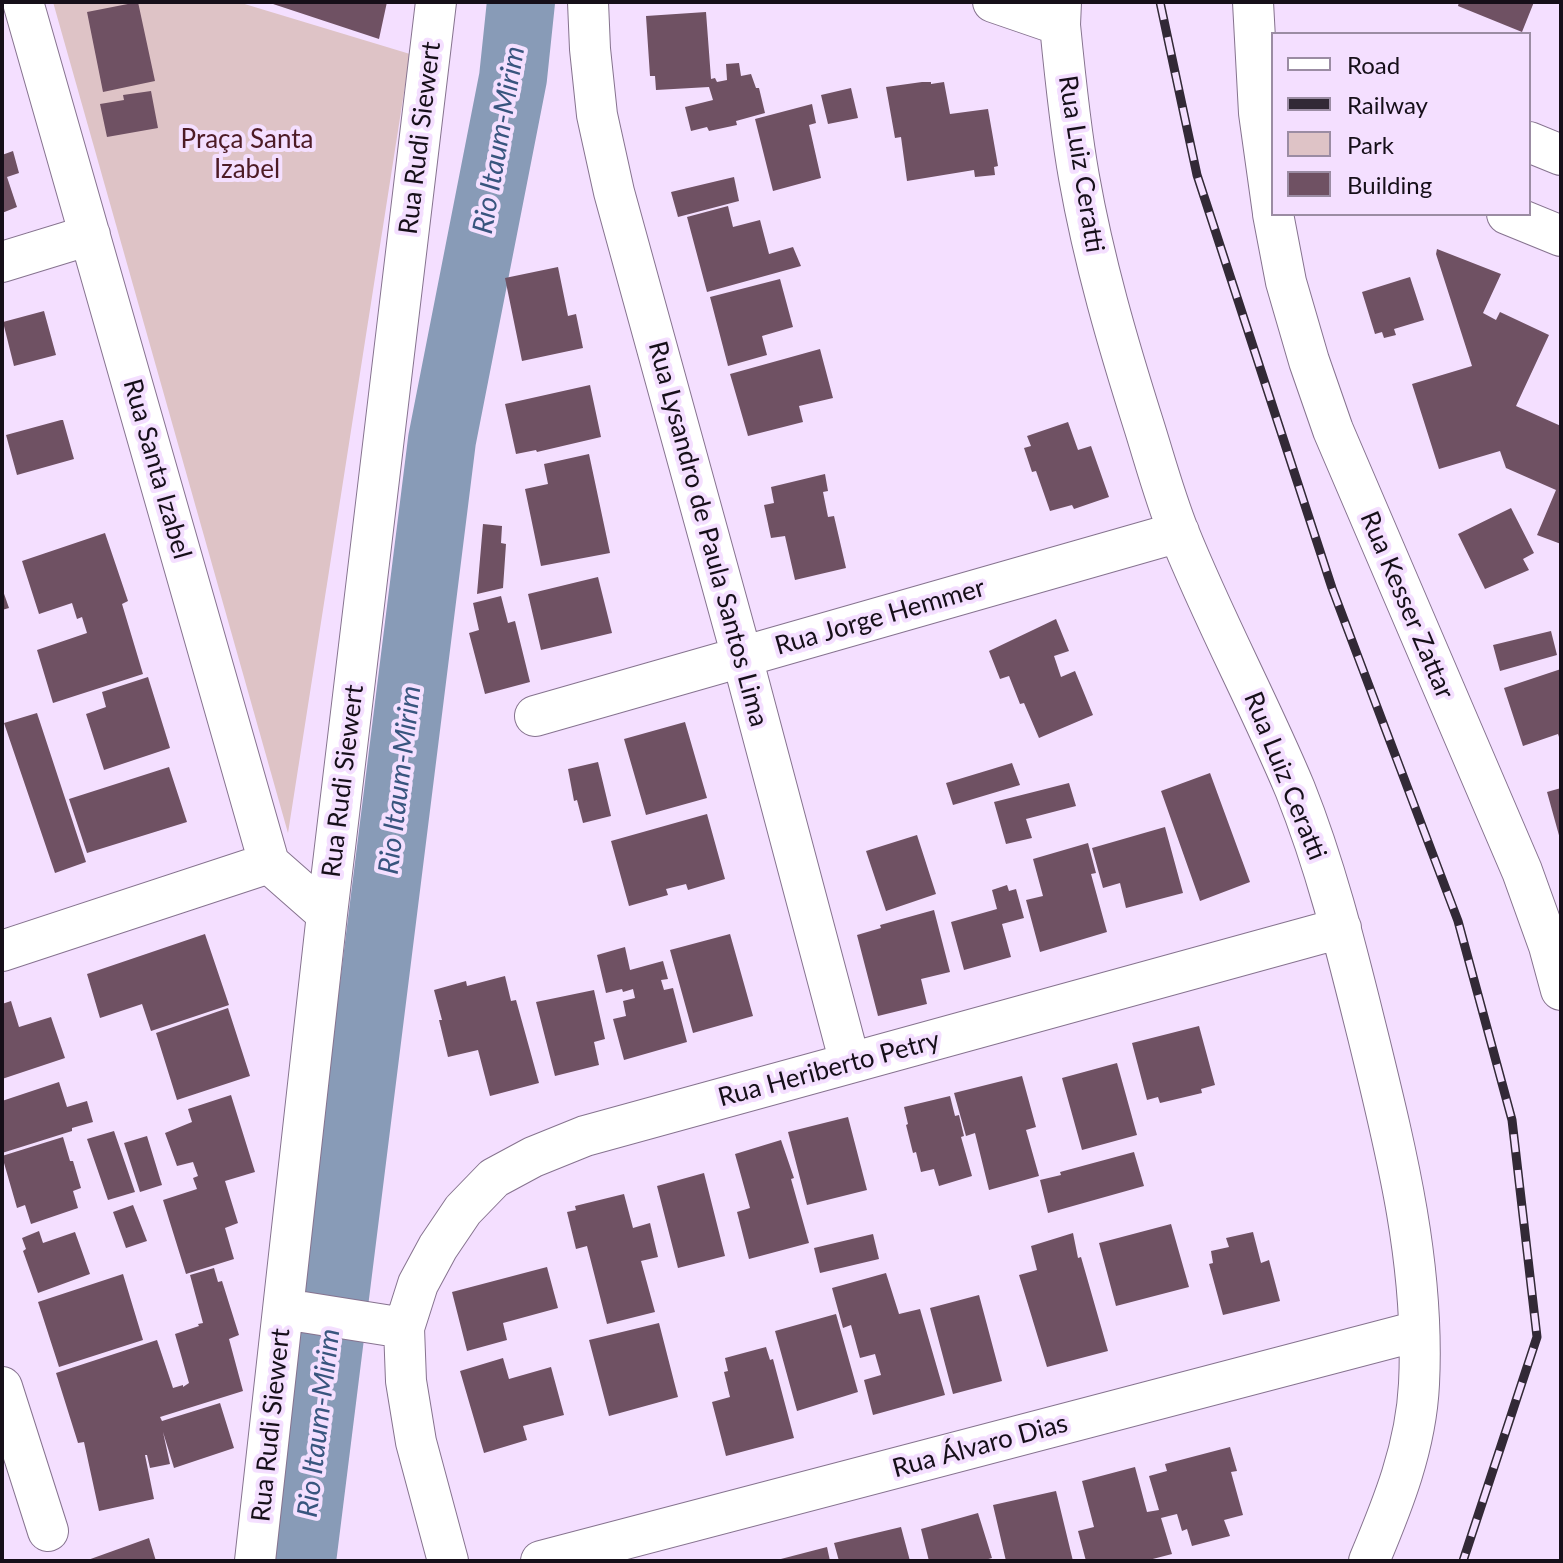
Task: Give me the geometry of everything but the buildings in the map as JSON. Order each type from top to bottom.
[{"type":"street","name":"Rua Santa Izabel","points":[[23,2],[269,863]]},
{"type":"street","name":"Rua Rudi Siewert","points":[[255,1561],[327,914],[436,2]]},
{"type":"street","name":"Rua Lysandro de Paula Santos Lima","points":[[588,2],[597,115],[614,192],[850,1063]]},
{"type":"street","points":[[993,2],[1060,14]]},
{"type":"street","name":"Rua Luiz Ceratti","points":[[1060,14],[1078,177],[1117,341],[1179,532],[1294,788],[1318,850],[1341,928],[1394,1143],[1410,1225],[1416,1276],[1419,1386],[1410,1449],[1393,1504],[1369,1561]]},
{"type":"street","name":"Rua Kesser Zattar","points":[[1260,26],[1271,186]]},
{"type":"street","points":[[1531,143],[1561,155]]},
{"type":"street","name":"Rua Kesser Zattar","points":[[1273,216],[1286,282],[1333,430],[1522,871],[1561,990]]},
{"type":"street","points":[[1512,216],[1561,236]]},
{"type":"street","points":[[2,262],[90,235]]},
{"type":"street","name":"Rua Jorge Hemmer","points":[[535,716],[1179,532]]},
{"type":"street","points":[[2,951],[269,863],[327,914]]},
{"type":"street","name":"Rua Heriberto Petry","points":[[404,1328],[418,1284],[463,1210],[494,1178],[533,1157],[585,1136],[1341,928]]},
{"type":"street","points":[[284,1309],[404,1328],[406,1381],[416,1442],[448,1561]]},
{"type":"street","name":"Rua Álvaro Dias","points":[[541,1561],[1418,1331]]},
{"type":"street","points":[[2,1387],[48,1531]]},
{"type":"green space","name":"Praça Santa Izabel","points":[[53,2],[238,2],[410,54],[288,833]]},
{"type":"waterway","name":"Rio Itaum-Mirim","points":[[302,1561],[442,440],[513,78],[521,2]]},
{"type":"railway","points":[[1160,2],[1197,175],[1332,588],[1458,921],[1512,1120],[1537,1337],[1463,1561]]}]
